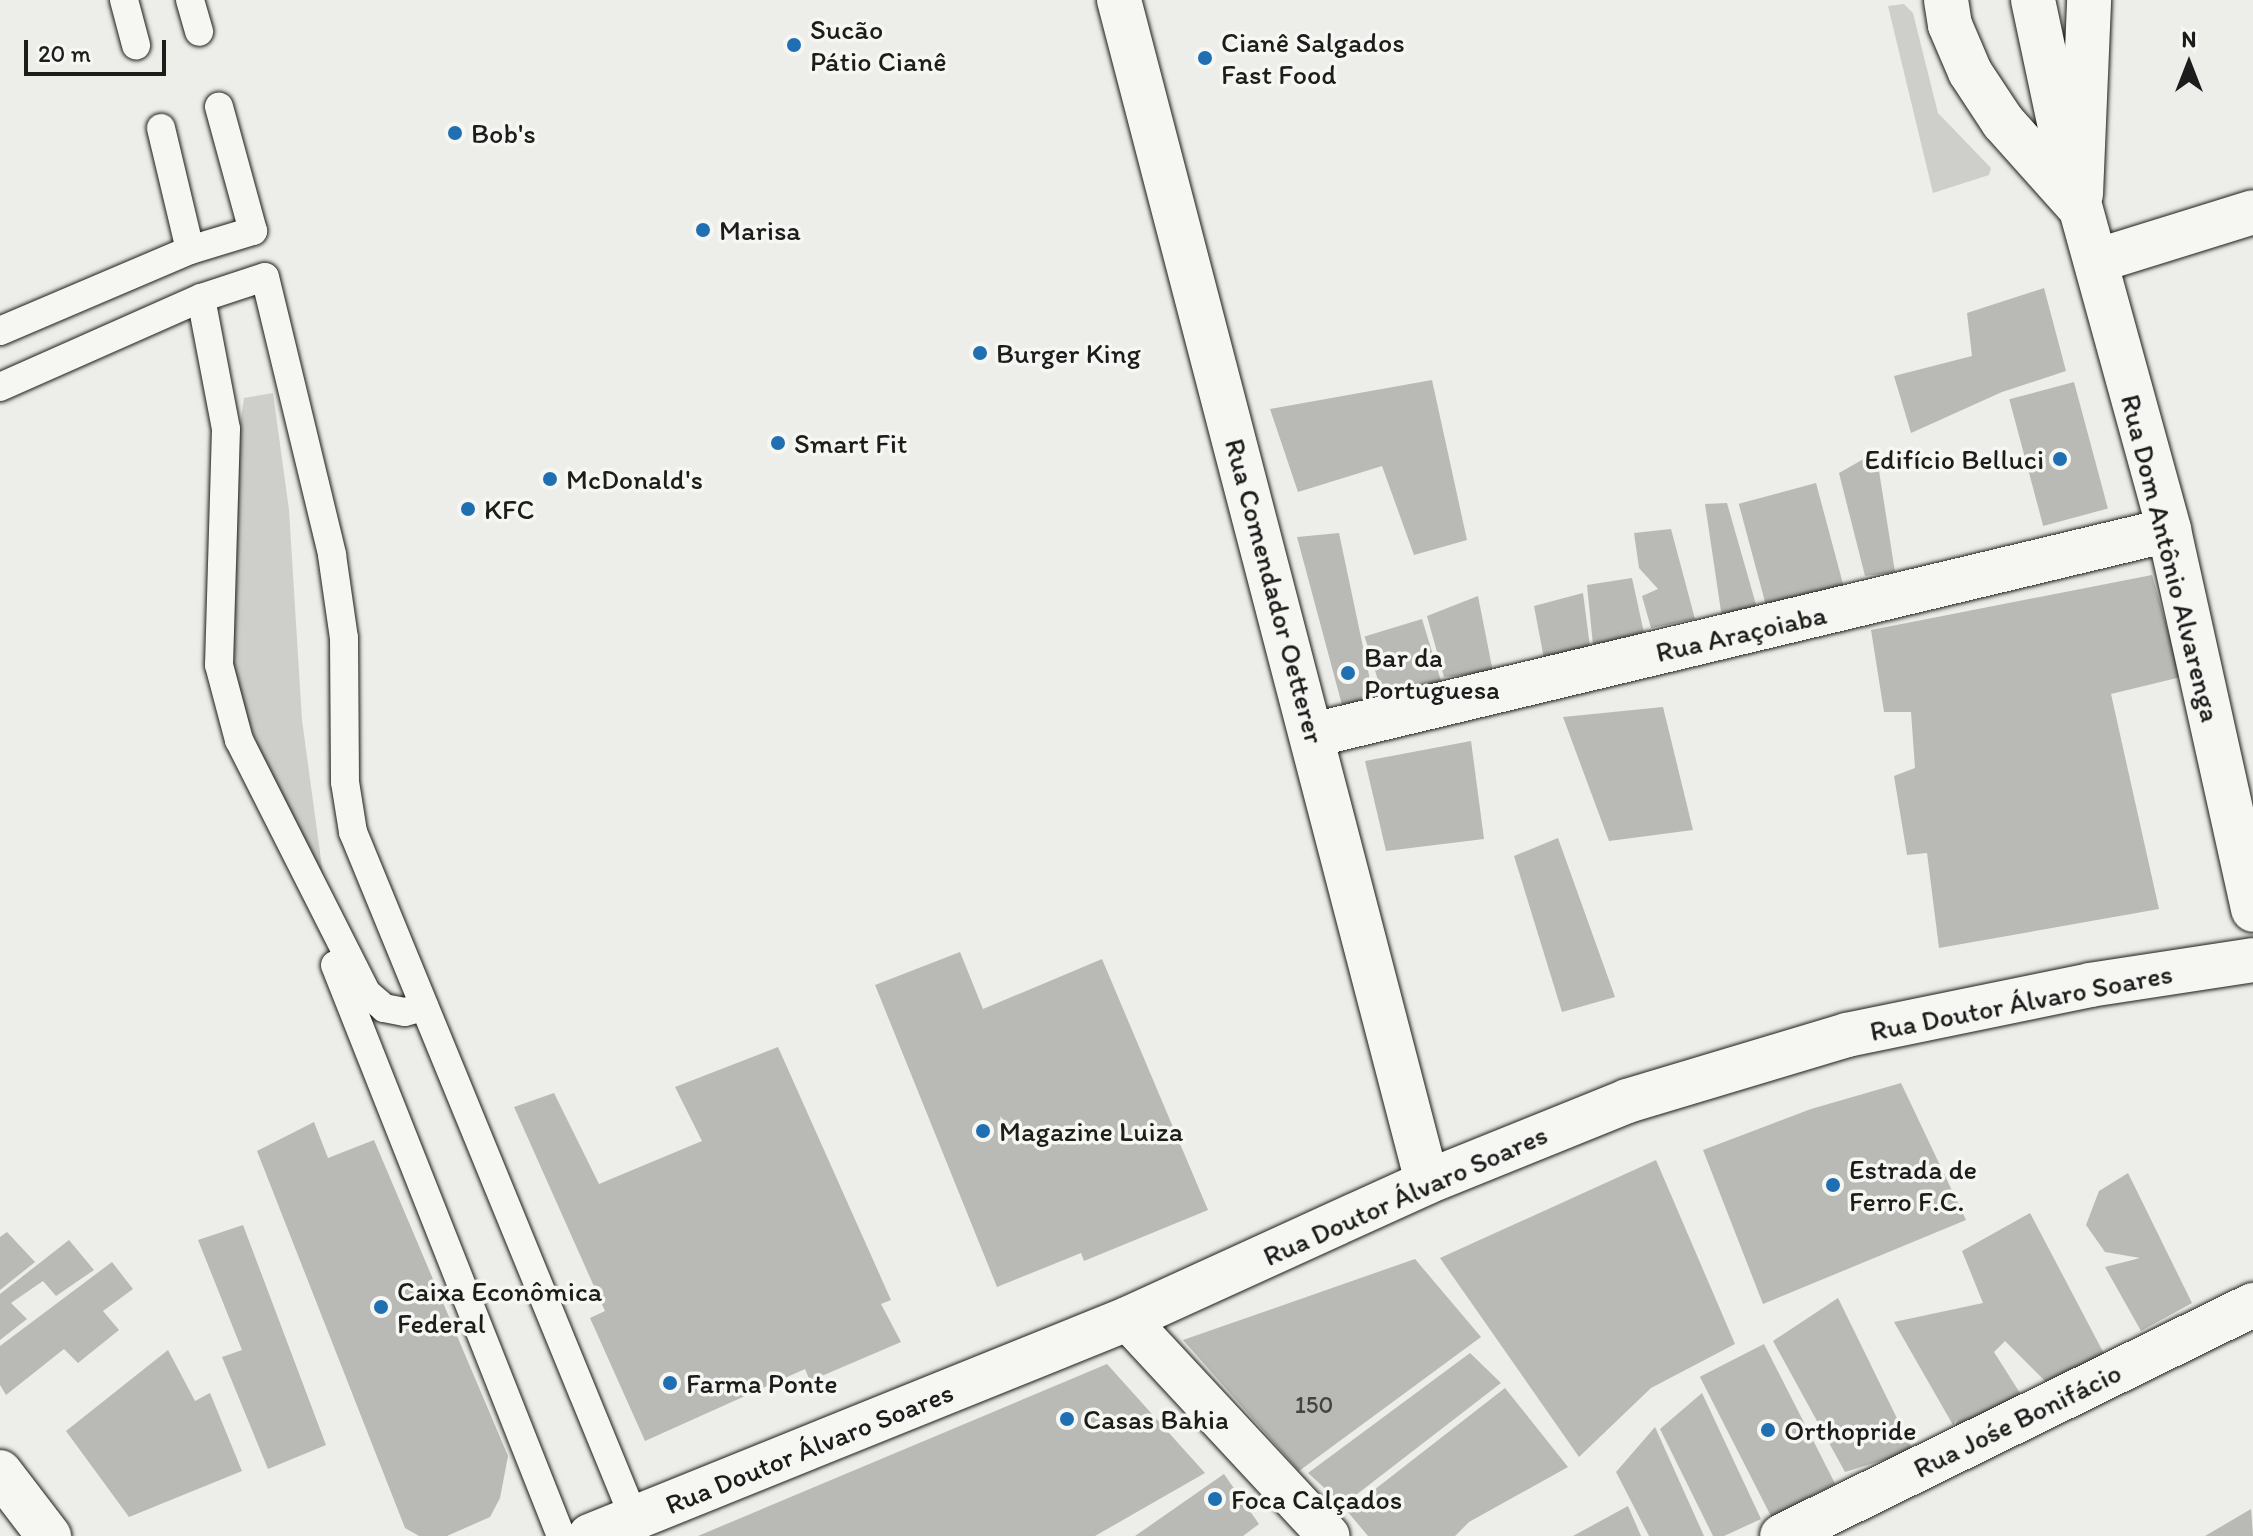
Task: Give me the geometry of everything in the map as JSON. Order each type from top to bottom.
[{"type":"main road","name":"Rua Comendador Oetterer","points":[[1119,0],[1427,1182]]},
{"type":"main road","name":"Rua Dom Antônio Alvarenga","points":[[1946,0],[1950,25],[1970,72],[2003,122],[2080,208]]},
{"type":"main road","points":[[2033,0],[2080,208]]},
{"type":"main road","name":"Rua Dom Antônio Alvarenga","points":[[2089,0],[2080,208],[2169,530],[2253,910]]},
{"type":"main road","points":[[2096,261],[2253,212]]},
{"type":"main road","name":"Rua Araçoiaba","points":[[1313,735],[2169,530]]},
{"type":"main road","name":"Rua Doutor Álvaro Soares","points":[[590,1536],[1127,1319],[1427,1182],[1627,1101],[1847,1035],[2090,985],[2253,960]]},
{"type":"main road","name":"Rua Jośe Bonifácio","points":[[1782,1536],[2253,1305]]},
{"type":"main road","points":[[0,1472],[49,1536]]},
{"type":"street","points":[[1127,1319],[1329,1536]]},
{"type":"lane","points":[[124,0],[136,45]]},
{"type":"lane","points":[[190,0],[199,32]]},
{"type":"lane","points":[[0,331],[190,250],[253,231],[219,107]]},
{"type":"lane","points":[[161,128],[190,250]]},
{"type":"lane","points":[[0,387],[201,298],[265,277],[332,555],[344,638],[345,782],[353,832],[634,1518]]},
{"type":"lane","points":[[201,298],[226,429],[219,665],[239,740],[367,993],[384,1008],[405,1012],[424,1007]]},
{"type":"lane","points":[[271,804],[561,1536]]},
{"type":"shaded area","points":[[1904,4],[1913,13],[1938,113],[1991,168],[1989,175],[1933,193],[1888,6]]},
{"type":"shaded area","points":[[273,393],[289,510],[302,720],[324,882],[261,754],[236,689],[230,652],[236,452],[244,398]]},
{"type":"building","points":[[2044,288],[2066,371],[2002,392],[1911,433],[1894,376],[1972,356],[1967,313]]},
{"type":"building","points":[[1432,380],[1467,540],[1414,555],[1382,466],[1298,492],[1270,409]]},
{"type":"building","name":"Edifício Belluci","points":[[2074,382],[2108,509],[2043,526],[2009,399]]},
{"type":"building","points":[[1876,452],[1895,572],[1865,576],[1839,473]]},
{"type":"building","points":[[1816,483],[1845,591],[1768,612],[1739,504]]},
{"type":"building","points":[[1727,503],[1757,608],[1722,618],[1705,504]]},
{"type":"building","points":[[1671,529],[1695,619],[1651,628],[1642,596],[1658,589],[1639,568],[1634,533]]},
{"type":"building","points":[[1339,533],[1374,699],[1342,705],[1297,537]]},
{"type":"building","points":[[2152,575],[2181,677],[2111,694],[2159,909],[1939,948],[1927,853],[1907,855],[1894,776],[1915,768],[1911,712],[1884,712],[1871,630]]},
{"type":"building","points":[[1632,578],[1644,633],[1593,645],[1587,585]]},
{"type":"building","points":[[1583,593],[1590,647],[1544,659],[1534,606]]},
{"type":"building","points":[[1478,596],[1493,672],[1444,677],[1427,616]]},
{"type":"building","points":[[1422,619],[1442,683],[1384,701],[1365,637]]},
{"type":"building","points":[[1663,707],[1693,830],[1609,841],[1563,717]]},
{"type":"building","points":[[1471,741],[1484,839],[1386,851],[1365,761]]},
{"type":"building","points":[[1558,838],[1615,997],[1562,1012],[1514,856]]},
{"type":"building","points":[[960,952],[983,1009],[1102,959],[1208,1210],[1084,1261],[1081,1253],[997,1287],[875,985]]},
{"type":"building","points":[[778,1047],[891,1300],[881,1304],[901,1342],[810,1381],[805,1369],[645,1441],[590,1318],[605,1311],[514,1107],[554,1093],[599,1184],[702,1141],[675,1087]]},
{"type":"building","name":"Estrada de Ferro F.C.","points":[[1901,1083],[1966,1220],[1763,1304],[1703,1150],[1811,1109]]},
{"type":"building","name":"Caixa Econômica Federal","points":[[314,1122],[328,1158],[374,1140],[508,1456],[500,1498],[490,1517],[447,1536],[419,1536],[405,1528],[257,1151]]},
{"type":"building","points":[[1656,1160],[1735,1344],[1651,1388],[1579,1457],[1440,1258]]},
{"type":"building","points":[[2128,1173],[2192,1303],[2141,1331],[2105,1267],[2140,1258],[2105,1252],[2086,1225],[2099,1191]]},
{"type":"building","points":[[2030,1213],[2110,1365],[2053,1389],[2005,1341],[1994,1352],[2027,1404],[1954,1432],[1957,1419],[1953,1425],[1894,1322],[1983,1303],[1962,1251]]},
{"type":"building","points":[[243,1225],[326,1445],[268,1469],[222,1357],[242,1350],[198,1240]]},
{"type":"building","points":[[7,1232],[35,1262],[0,1290],[0,1237]]},
{"type":"building","points":[[69,1240],[94,1270],[56,1296],[43,1281],[11,1303],[27,1319],[0,1340],[0,1294]]},
{"type":"building","points":[[1415,1259],[1481,1337],[1299,1471],[1183,1340]]},
{"type":"building","points":[[112,1262],[133,1289],[103,1311],[119,1330],[78,1363],[64,1349],[6,1395],[0,1385],[0,1346]]},
{"type":"building","points":[[1838,1298],[1913,1451],[1845,1472],[1773,1341]]},
{"type":"building","name":"Orthopride","points":[[1764,1344],[1835,1484],[1771,1517],[1700,1377]]},
{"type":"building","points":[[168,1350],[195,1401],[210,1393],[242,1471],[129,1517],[66,1431]]},
{"type":"building","points":[[1470,1353],[1501,1383],[1343,1505],[1308,1473]]},
{"type":"building","name":"Casas Bahia","points":[[1107,1364],[1205,1473],[1095,1536],[698,1536]]},
{"type":"building","points":[[1505,1388],[1568,1467],[1469,1522],[1455,1536],[1368,1536],[1347,1511]]},
{"type":"building","points":[[1702,1393],[1761,1519],[1724,1536],[1713,1536],[1660,1429]]},
{"type":"building","points":[[1655,1427],[1704,1536],[1649,1536],[1616,1472]]},
{"type":"building","name":"Foca Calçados","points":[[1224,1474],[1259,1524],[1243,1536],[1135,1536]]},
{"type":"building","points":[[1628,1506],[1641,1536],[1573,1536]]},
{"type":"building","points":[[2251,1509],[2253,1536],[2205,1536]]},
{"type":"place","name":"Sucão Pátio Cianê","points":[[794,45]]},
{"type":"place","name":"Cianê Salgados Fast Food","points":[[1205,58]]},
{"type":"place","name":"Bob's","points":[[455,133]]},
{"type":"place","name":"Marisa","points":[[703,230]]},
{"type":"place","name":"Burger King","points":[[980,353]]},
{"type":"place","name":"Smart Fit","points":[[778,443]]},
{"type":"place","name":"Edifício Belluci","points":[[2060,459]]},
{"type":"place","name":"McDonald's","points":[[550,479]]},
{"type":"place","name":"KFC","points":[[468,509]]},
{"type":"place","name":"Bar da Portuguesa","points":[[1348,673]]},
{"type":"place","name":"Magazine Luiza","points":[[983,1131]]},
{"type":"place","name":"Estrada de Ferro F.C.","points":[[1833,1185]]},
{"type":"place","name":"Caixa Econômica Federal","points":[[381,1307]]},
{"type":"place","name":"Farma Ponte","points":[[670,1383]]},
{"type":"place","name":"Casas Bahia","points":[[1067,1419]]},
{"type":"place","name":"Orthopride","points":[[1768,1430]]},
{"type":"place","name":"Foca Calçados","points":[[1215,1499]]}]
